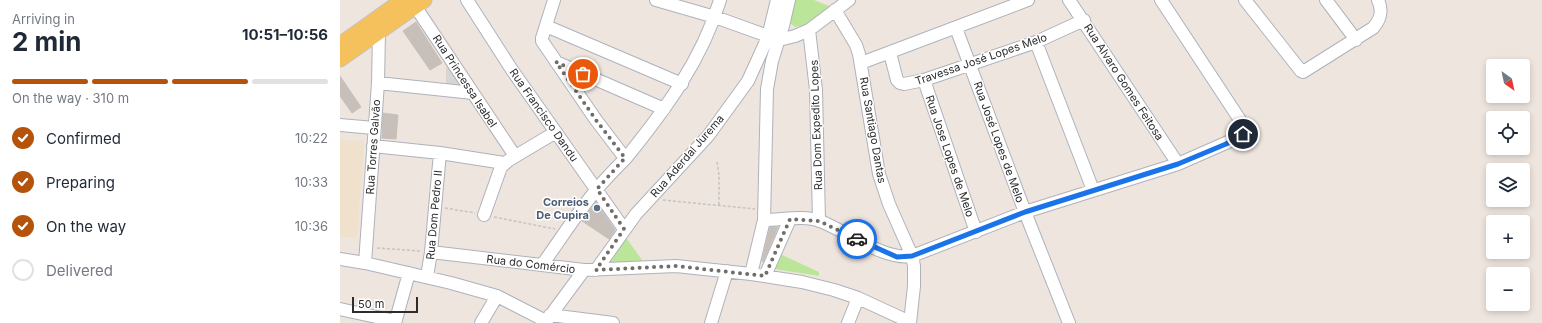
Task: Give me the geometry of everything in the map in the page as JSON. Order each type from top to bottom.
[{"type":"main road","points":[[340,60],[380,32],[414,2]]},
{"type":"main road","points":[[340,45],[414,2]]},
{"type":"street","name":"Rua Francisco Dandu","points":[[467,0],[556,132],[624,229]]},
{"type":"street","points":[[554,0],[542,41],[596,120],[625,158]]},
{"type":"street","points":[[656,0],[715,17],[774,38],[795,36],[809,30],[849,0]]},
{"type":"street","points":[[542,266],[597,189],[625,158],[682,84],[715,17],[720,0]]},
{"type":"street","points":[[751,274],[765,215],[767,89],[772,62],[777,0]]},
{"type":"street","points":[[774,38],[789,0]]},
{"type":"street","name":"Rua Alvaro Gomes Feitosa","points":[[1069,0],[1084,20],[1178,164]]},
{"type":"street","points":[[765,215],[790,219],[819,221],[890,255],[903,258],[976,232],[1025,212],[1178,164],[1226,144],[1244,132],[1244,126],[1161,0]]},
{"type":"street","points":[[1245,0],[1302,72],[1356,40],[1373,28],[1378,22],[1381,11],[1378,0]]},
{"type":"street","points":[[1326,0],[1356,40]]},
{"type":"street","points":[[861,63],[956,28],[1023,1]]},
{"type":"street","name":"Rua Princessa Isabel","points":[[414,2],[515,156]]},
{"type":"street","name":"Rua Santiago Dantas","points":[[835,10],[856,45],[861,63],[879,174],[889,204],[912,256],[915,276],[910,322]]},
{"type":"street","name":"Travessa José Lopes Melo","points":[[890,53],[897,80],[904,84],[924,80],[1036,42],[1084,20]]},
{"type":"street","points":[[546,26],[682,84]]},
{"type":"street","name":"Rua José Lopes de Melo","points":[[956,28],[1025,212],[1069,323]]},
{"type":"street","name":"Rua Dom Expedito Lopes","points":[[809,30],[816,90],[819,221]]},
{"type":"street","name":"Rua Torres Galvão","points":[[365,263],[378,83],[380,32]]},
{"type":"street","name":"Rua Aderdal Jurema","points":[[547,320],[650,198],[708,136],[748,81],[774,38]]},
{"type":"street","points":[[1036,42],[1093,190]]},
{"type":"street","points":[[556,62],[664,109]]},
{"type":"street","name":"Rua Jose Lopes de Melo","points":[[924,80],[976,232]]},
{"type":"street","points":[[748,81],[767,89]]},
{"type":"street","points":[[378,83],[473,94]]},
{"type":"street","points":[[340,126],[374,128]]},
{"type":"street","points":[[484,215],[498,172],[504,163],[556,132]]},
{"type":"street","points":[[373,146],[440,153],[504,163]]},
{"type":"street","name":"Rua Dom Pedro II","points":[[427,277],[431,252],[440,153]]},
{"type":"street","points":[[765,276],[790,219]]},
{"type":"street","name":"Rua do Comércio","points":[[431,252],[542,266],[590,270],[676,266],[727,270],[802,282],[834,290],[858,298],[910,322]]},
{"type":"street","points":[[340,259],[427,277],[497,296],[547,320],[609,323]]},
{"type":"street","points":[[710,323],[727,270]]},
{"type":"street","points":[[340,309],[395,322],[409,273]]},
{"type":"street","points":[[480,323],[497,296]]},
{"type":"street","points":[[848,323],[858,298]]},
{"type":"path","points":[[717,162],[719,175],[719,206]]},
{"type":"path","points":[[650,198],[719,206],[765,215]]},
{"type":"path","points":[[435,206],[567,231]]},
{"type":"path","points":[[366,247],[431,252]]},
{"type":"shaded area","points":[[451,66],[461,85],[446,84],[446,68]]},
{"type":"shaded area","points":[[340,140],[364,141],[357,237],[340,237]]},
{"type":"green space","points":[[794,0],[814,0],[831,7],[805,25],[795,27],[790,23],[790,12]]},
{"type":"green space","points":[[624,235],[642,260],[642,262],[608,262]]},
{"type":"green space","points":[[780,254],[819,272],[819,276],[774,269]]},
{"type":"building","points":[[416,22],[442,63],[430,70],[403,31]]},
{"type":"building","points":[[340,76],[361,107],[352,113],[340,96]]},
{"type":"building","points":[[383,113],[398,115],[396,139],[382,138]]},
{"type":"building","name":"Correios De Cupira","points":[[596,202],[615,230],[609,239],[582,221]]},
{"type":"building","points":[[770,227],[778,227],[763,262],[762,261]]},
{"type":"way so far","points":[[583,74],[556,62],[596,120],[625,158],[597,189],[624,229],[596,270],[690,266],[765,276],[790,219],[809,219],[819,221],[857,239]]},
{"type":"place","name":"Correios De Cupira","points":[[597,208]]},
{"type":"route","points":[[857,239],[890,255],[903,258],[912,256],[1025,212],[1178,164],[1226,144],[1243,134]]}]
